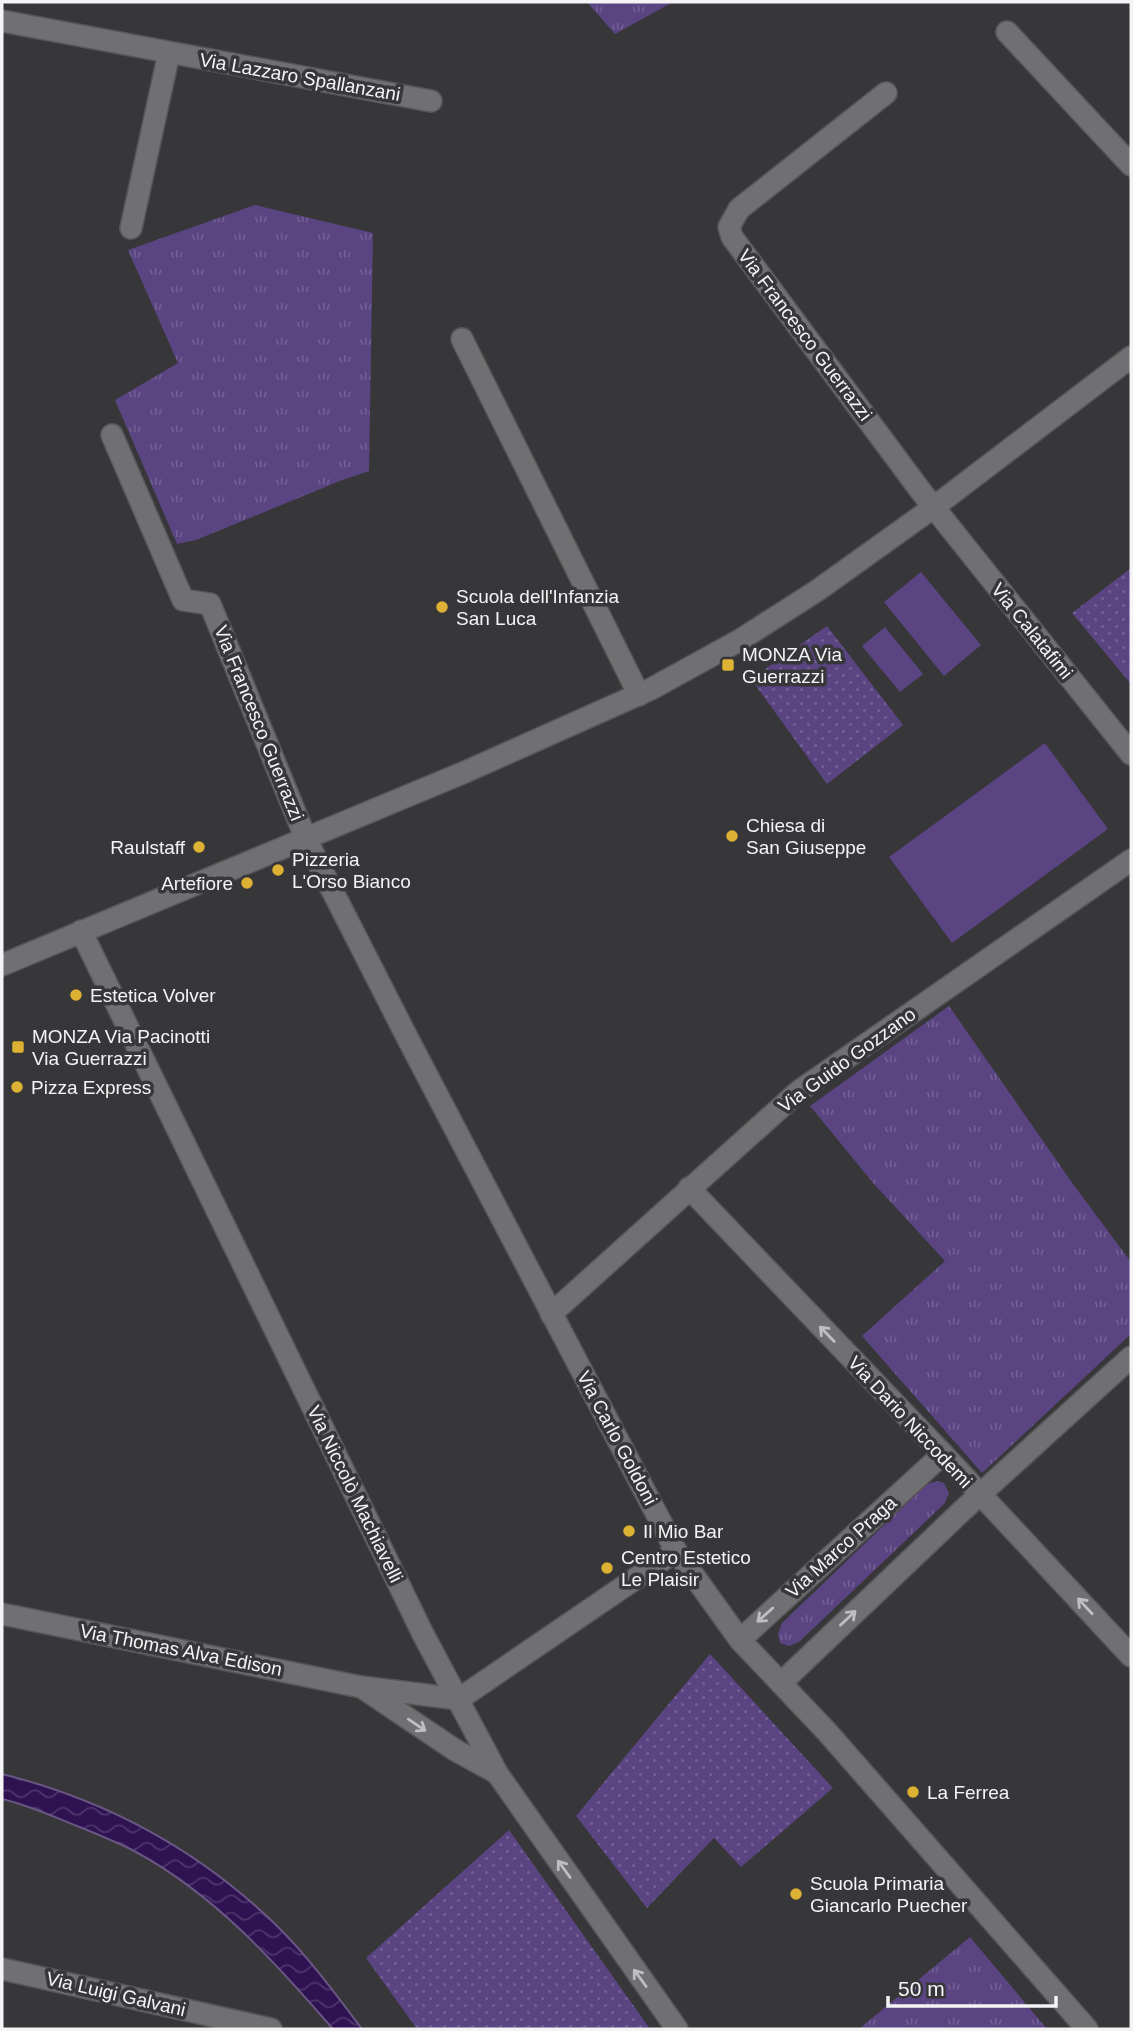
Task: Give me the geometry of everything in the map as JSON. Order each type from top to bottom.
[{"type":"street","name":"Via Lazzaro Spallanzani","points":[[2,21],[431,101]]},
{"type":"street","points":[[1007,32],[1131,165]]},
{"type":"street","points":[[131,228],[169,53]]},
{"type":"street","name":"Via Francesco Guerrazzi","points":[[886,93],[740,209],[729,228],[737,244],[934,507]]},
{"type":"street","points":[[462,339],[639,695]]},
{"type":"street","name":"Via Francesco Guerrazzi","points":[[2,965],[478,767],[639,695],[769,622],[934,507],[1131,357]]},
{"type":"street","name":"Via Francesco Guerrazzi","points":[[112,435],[183,600],[210,604],[306,839]]},
{"type":"street","name":"Via Calatafimi","points":[[934,507],[1131,754]]},
{"type":"street","name":"Via Carlo Goldoni","points":[[306,839],[676,1550],[740,1640],[1087,2029]]},
{"type":"street","name":"Via Guido Gozzano","points":[[551,1314],[799,1091],[1131,860]]},
{"type":"street","name":"Via Niccolò Machiavelli","points":[[81,931],[423,1634],[497,1773],[677,2029]]},
{"type":"street","name":"Via Dario Niccodemi","points":[[688,1188],[943,1454],[1131,1656]]},
{"type":"street","points":[[781,1683],[979,1495],[1131,1357]]},
{"type":"street","name":"Via Marco Praga","points":[[740,1640],[943,1454]]},
{"type":"street","points":[[459,1699],[676,1550]]},
{"type":"street","name":"Via Thomas Alva Edison","points":[[2,1614],[361,1686],[459,1699]]},
{"type":"street","name":"Via Thomas Alva Edison","points":[[361,1686],[455,1750],[497,1773]]},
{"type":"street","name":"Via Luigi Galvani","points":[[2,1969],[271,2029]]},
{"type":"green space","points":[[587,2],[673,2],[615,34]]},
{"type":"green space","points":[[255,205],[373,233],[369,471],[196,540],[177,544],[115,400],[178,363],[128,250]]},
{"type":"green space","points":[[1131,568],[1131,684],[1072,613]]},
{"type":"green space","points":[[921,572],[981,645],[944,676],[884,602]]},
{"type":"green space","points":[[827,626],[903,725],[827,784],[751,679]]},
{"type":"green space","points":[[885,627],[923,674],[900,692],[862,646]]},
{"type":"green space","points":[[1045,743],[1108,829],[952,943],[889,857]]},
{"type":"green space","points":[[949,1006],[1131,1262],[1131,1334],[982,1473],[862,1336],[945,1261],[874,1184],[810,1106]]},
{"type":"green space","points":[[938,1481],[944,1483],[949,1493],[945,1503],[799,1642],[789,1646],[780,1643],[778,1634],[782,1623],[927,1484]]},
{"type":"green space","points":[[710,1654],[833,1788],[741,1867],[714,1838],[647,1908],[576,1816]]},
{"type":"green space","points":[[509,1830],[650,2029],[417,2029],[366,1958]]},
{"type":"green space","points":[[970,1937],[1047,2029],[859,2029]]},
{"type":"water","points":[[2,1774],[78,1798],[113,1813],[148,1830],[214,1872],[286,1935],[362,2029],[333,2029],[266,1955],[218,1909],[165,1869],[107,1838],[2,1799]]},
{"type":"place","name":"Scuola dell'Infanzia San Luca","points":[[442,607]]},
{"type":"place","name":"MONZA Via Guerrazzi","points":[[728,665]]},
{"type":"place","name":"Chiesa di San Giuseppe","points":[[732,836]]},
{"type":"place","name":"Raulstaff","points":[[199,847]]},
{"type":"place","name":"Pizzeria L'Orso Bianco","points":[[278,870]]},
{"type":"place","name":"Artefiore","points":[[247,883]]},
{"type":"place","name":"Estetica Volver","points":[[76,995]]},
{"type":"place","name":"MONZA Via Pacinotti Via Guerrazzi","points":[[18,1047]]},
{"type":"place","name":"Pizza Express","points":[[17,1087]]},
{"type":"place","name":"Il Mio Bar","points":[[629,1531]]},
{"type":"place","name":"Centro Estetico Le Plaisir","points":[[607,1568]]},
{"type":"place","name":"La Ferrea","points":[[913,1792]]},
{"type":"place","name":"Scuola Primaria Giancarlo Puecher","points":[[796,1894]]}]
